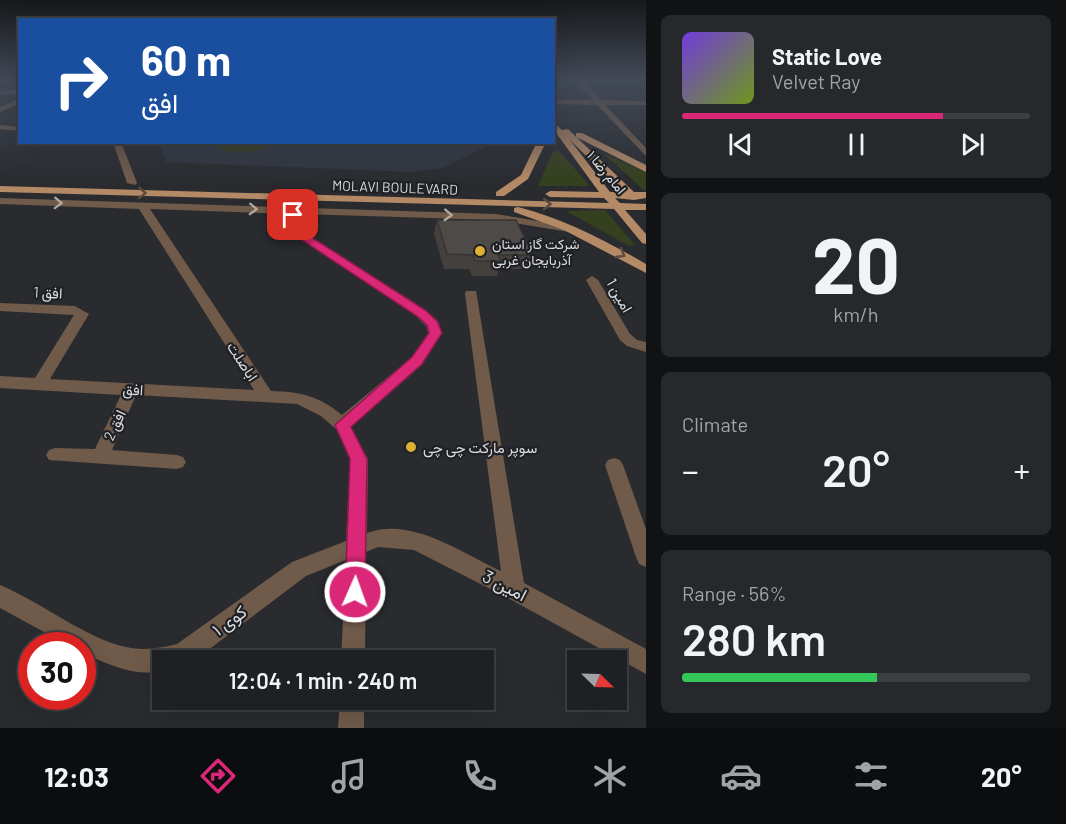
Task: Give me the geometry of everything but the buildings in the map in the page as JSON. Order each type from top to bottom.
[{"type":"main road","points":[[555,124],[646,169]]},
{"type":"main road","name":"امام رضا ۱","points":[[555,124],[607,195],[646,241]]},
{"type":"main road","name":"امام رضا ۱","points":[[555,124],[574,138],[645,208]]},
{"type":"main road","points":[[500,194],[525,177],[541,144]]},
{"type":"main road","name":"MOLAVI BOULEVARD","points":[[1,182],[132,183],[500,194],[646,195]]},
{"type":"main road","name":"MOLAVI BOULEVARD","points":[[1,182],[431,202],[645,208]]},
{"type":"main road","points":[[489,203],[544,216],[586,234],[646,269]]},
{"type":"street","points":[[611,114],[645,153]]},
{"type":"street","points":[[0,127],[17,129]]},
{"type":"street","points":[[118,144],[132,183]]},
{"type":"street","points":[[0,201],[496,217],[552,225],[586,234]]},
{"type":"street","points":[[410,213],[431,202]]},
{"type":"street","name":"اباصلت","points":[[143,206],[266,397],[299,398],[327,412],[342,425],[358,459],[353,650]]},
{"type":"street","points":[[298,210],[292,219],[296,232],[421,313],[433,324],[435,333],[417,361],[342,425]]},
{"type":"street","name":"امین 1","points":[[592,280],[625,337],[632,344],[646,347]]},
{"type":"street","points":[[471,294],[514,589]]},
{"type":"street","name":"افق 1","points":[[0,307],[75,310],[82,314],[39,385]]},
{"type":"street","name":"افق","points":[[0,382],[266,397]]},
{"type":"street","name":"افق 2","points":[[131,389],[100,457],[177,462]]},
{"type":"street","points":[[55,455],[100,457]]},
{"type":"street","points":[[614,465],[646,557]]},
{"type":"street","name":"امین 3","points":[[357,547],[378,538],[416,541],[514,589],[646,662]]},
{"type":"street","name":"کوی ۱","points":[[0,596],[95,647],[126,659],[154,661],[182,655],[300,569],[357,547]]},
{"type":"street","points":[[351,728],[352,710]]},
{"type":"shaded area","points":[[159,144],[491,144],[442,168],[411,172],[166,162]]},
{"type":"green space","points":[[213,144],[271,144],[274,146],[242,152],[219,148]]},
{"type":"green space","points":[[553,151],[559,151],[590,186],[538,186]]},
{"type":"green space","points":[[603,153],[646,172],[646,191],[645,191]]},
{"type":"green space","points":[[605,210],[635,245],[629,246],[566,211]]},
{"type":"place","name":"شرکت گاز استان آذربایجان غربی","points":[[480,251]]},
{"type":"place","name":"سوپر مارکت چی چی","points":[[411,447]]},
{"type":"route","points":[[293,215],[292,225],[296,232],[421,313],[433,324],[435,333],[417,361],[342,425],[358,459],[355,592]]}]
